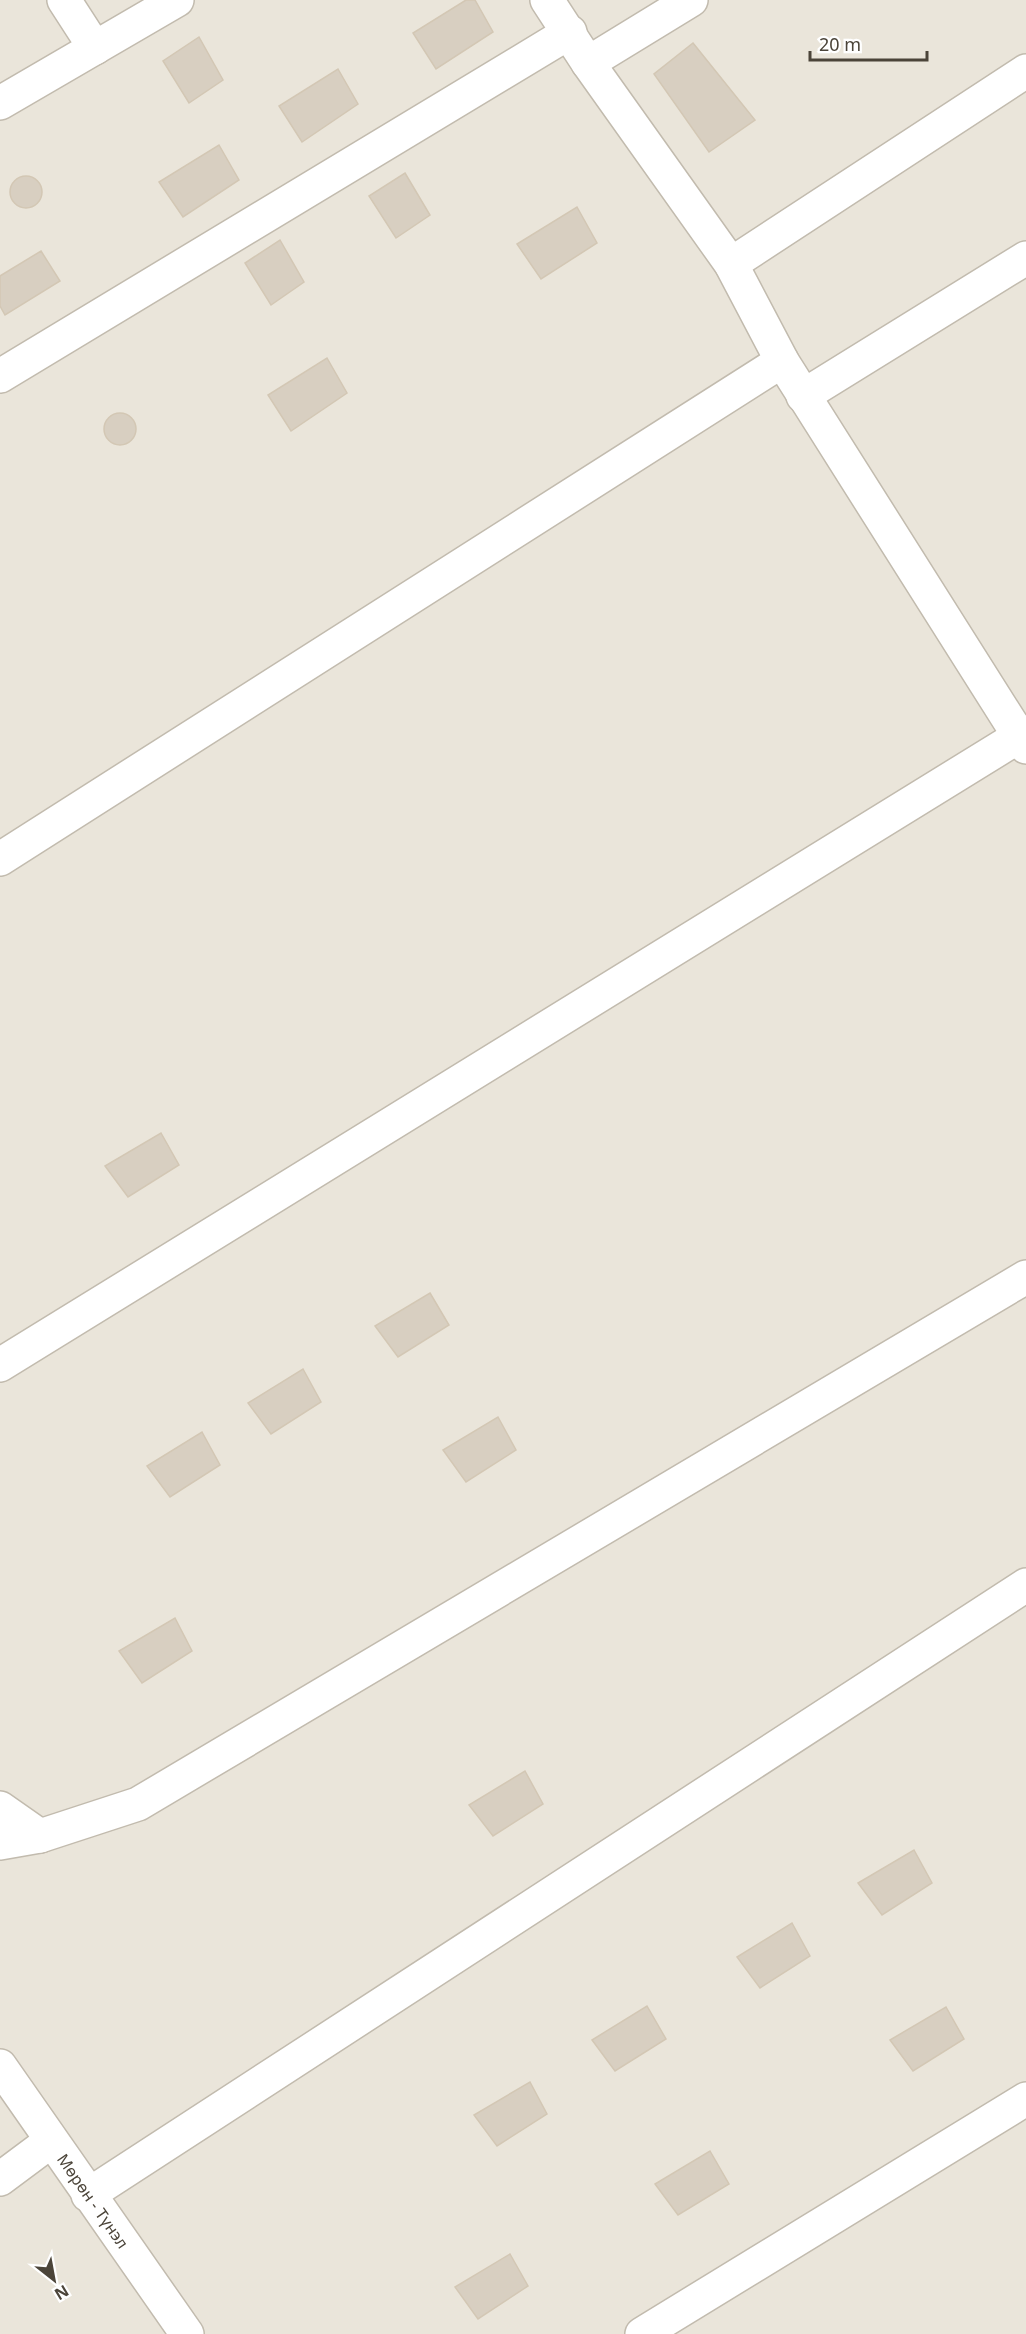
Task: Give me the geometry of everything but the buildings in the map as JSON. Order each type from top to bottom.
[{"type":"street","points":[[64,0],[95,48]]},
{"type":"street","points":[[0,103],[177,0]]},
{"type":"street","points":[[0,1365],[1024,739],[803,396],[731,264],[588,63],[570,32],[547,0]]},
{"type":"street","points":[[588,63],[691,0]]},
{"type":"street","points":[[0,376],[570,32]]},
{"type":"street","points":[[731,264],[1026,70]]},
{"type":"street","points":[[803,396],[1026,258]]},
{"type":"street","points":[[0,859],[782,361]]},
{"type":"street","points":[[0,1843],[40,1836],[138,1804],[1026,1277]]},
{"type":"street","points":[[88,2195],[1026,1585]]},
{"type":"street","points":[[0,1808],[40,1836]]},
{"type":"street","name":"Мөрөн - Түнэл","points":[[0,2066],[187,2334]]},
{"type":"street","points":[[642,2334],[1026,2099]]},
{"type":"street","points":[[0,2178],[51,2141]]},
{"type":"shaded area","points":[[0,0],[1026,0],[1026,2334],[0,2334]]}]
